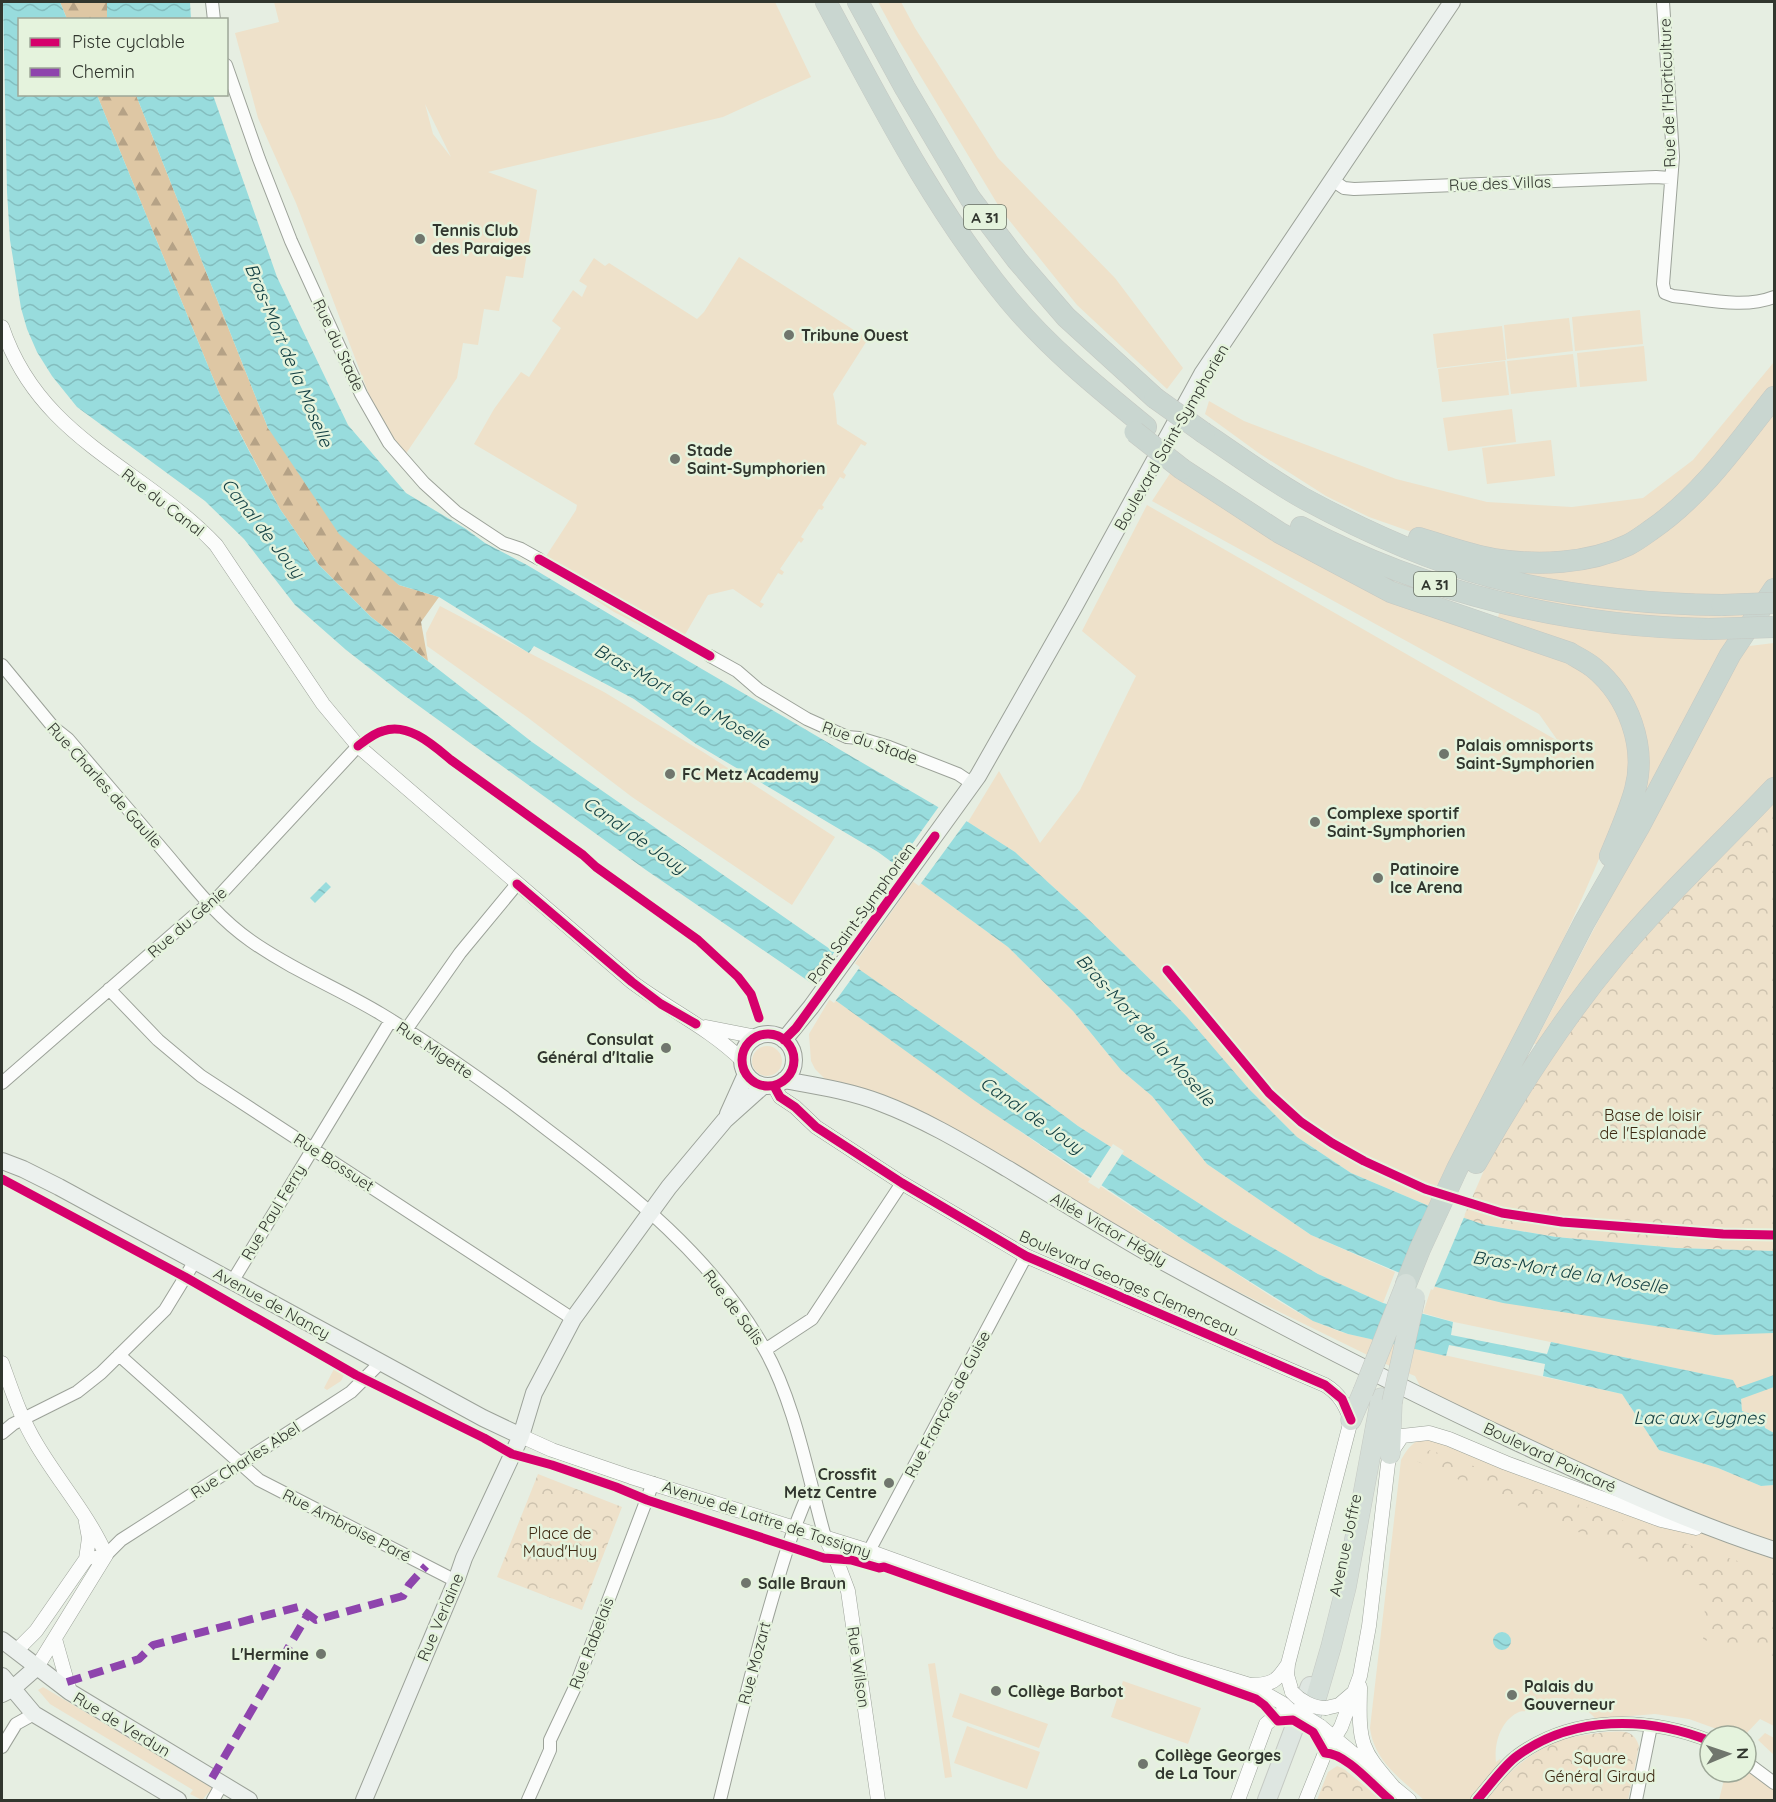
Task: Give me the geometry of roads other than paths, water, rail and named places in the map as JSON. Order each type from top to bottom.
[{"type":"highway","name":"A 31","points":[[826,2],[902,143],[973,254],[1010,300],[1079,372],[1085,389],[1185,464],[1331,543],[1378,564],[1473,595],[1556,614],[1643,626],[1709,629],[1774,627]]},
{"type":"highway","name":"A 31","points":[[858,2],[905,88],[970,198],[1017,260],[1066,317],[1155,398],[1204,433],[1302,497],[1404,547],[1491,576],[1622,601],[1671,605],[1774,603]]},
{"type":"highway","points":[[1302,497],[1407,535],[1492,559],[1531,562],[1570,561],[1599,555],[1629,545],[1665,520],[1702,487],[1774,397]]},
{"type":"highway","points":[[1185,464],[1280,533],[1391,592],[1570,653],[1593,667],[1612,687],[1633,725],[1638,767],[1635,789],[1584,923]]},
{"type":"highway","points":[[1351,1420],[1378,1393],[1410,1291],[1420,1249],[1463,1172],[1584,923],[1639,827],[1730,655],[1774,589]]},
{"type":"highway","points":[[1463,1172],[1571,1011],[1616,956],[1774,788]]},
{"type":"highway","points":[[1716,849],[1774,795]]},
{"type":"highway","points":[[1390,1454],[1378,1393],[1410,1291]]},
{"type":"highway","name":"Avenue Joffre","points":[[1301,1705],[1332,1647],[1346,1587],[1378,1393]]},
{"type":"highway","name":"Avenue Joffre","points":[[1301,1705],[1338,1581],[1378,1393]]},
{"type":"main road","name":"Boulevard Saint-Symphorien","points":[[969,788],[1073,609],[1202,374],[1452,2]]},
{"type":"main road","name":"Pont Saint-Symphorien","points":[[784,1040],[811,1007],[969,788]]},
{"type":"main road","points":[[771,1035],[784,1040],[792,1053],[793,1068],[725,1120],[744,1067],[745,1048],[757,1037],[771,1035]]},
{"type":"main road","name":"Allée Victor Hégly","points":[[794,1060],[834,1088]]},
{"type":"main road","points":[[744,1067],[756,1084],[774,1084]]},
{"type":"main road","name":"Allée Victor Hégly","points":[[774,1084],[834,1088],[879,1102],[923,1121],[968,1145],[1144,1251],[1298,1335],[1378,1393]]},
{"type":"main road","name":"Rue Verlaine","points":[[363,1800],[464,1558],[521,1436],[534,1394],[573,1319],[651,1212],[725,1120]]},
{"type":"main road","name":"Avenue de Nancy","points":[[2,1152],[23,1169]]},
{"type":"main road","name":"Avenue de Nancy","points":[[2,1161],[23,1169],[380,1363],[521,1436]]},
{"type":"main road","name":"Boulevard Poincaré","points":[[1378,1393],[1557,1461],[1720,1532],[1774,1550]]},
{"type":"main road","name":"Rue de Verdun","points":[[2,1640],[9,1655],[37,1667],[70,1692],[249,1800]]},
{"type":"main road","points":[[2,1669],[9,1655]]},
{"type":"main road","points":[[37,1667],[5,1686],[34,1714],[178,1800]]},
{"type":"main road","name":"Avenue Joffre","points":[[1267,1800],[1301,1705]]},
{"type":"main road","name":"Avenue Joffre","points":[[1280,1800],[1301,1705]]},
{"type":"street","points":[[212,2],[213,18]]},
{"type":"street","name":"Rue de l'Horticulture","points":[[1663,2],[1672,157],[1663,284],[1665,293],[1673,296],[1747,302],[1764,301],[1774,297]]},
{"type":"street","name":"Rue du Stade","points":[[228,71],[291,241],[361,394],[389,443],[424,483],[456,512],[503,543],[521,549],[539,559]]},
{"type":"street","name":"Rue des Villas","points":[[1332,180],[1344,188],[1354,189],[1670,178]]},
{"type":"street","name":"Rue du Canal","points":[[2,327],[7,344],[23,374],[55,416],[74,434],[194,522],[216,545],[323,704],[358,746]]},
{"type":"street","name":"Rue du Stade","points":[[710,656],[737,671],[759,690],[807,719],[846,738],[858,738],[889,747],[958,774],[969,788]]},
{"type":"street","name":"Rue Charles de Gaulle","points":[[2,665],[208,904]]},
{"type":"street","points":[[358,746],[632,982],[727,1046],[744,1067]]},
{"type":"street","name":"Rue du Génie","points":[[2,1083],[219,896],[358,746]]},
{"type":"street","points":[[406,1030],[460,954],[517,884]]},
{"type":"street","name":"Rue Migette","points":[[208,904],[243,934],[269,952],[391,1020],[458,1065],[525,1112],[651,1212]]},
{"type":"street","name":"Rue Bossuet","points":[[109,989],[158,1041],[201,1076],[573,1319]]},
{"type":"street","name":"Rue Paul Ferry","points":[[232,1282],[391,1020]]},
{"type":"street","points":[[696,1024],[732,1034],[757,1037]]},
{"type":"street","name":"Boulevard Georges Clemenceau","points":[[774,1084],[780,1097],[795,1107],[816,1127],[902,1183],[1026,1256],[1325,1385],[1342,1399],[1351,1420]]},
{"type":"street","points":[[765,1350],[812,1319],[902,1183]]},
{"type":"street","name":"Rue de Salis","points":[[651,1212],[716,1280],[747,1320],[765,1350],[792,1418],[825,1537]]},
{"type":"street","name":"Rue François de Guise","points":[[869,1551],[1026,1256]]},
{"type":"street","points":[[2,1433],[23,1419],[77,1392],[101,1373],[165,1310],[195,1261]]},
{"type":"street","name":"Rue Ambroise Paré","points":[[119,1355],[259,1480],[456,1581]]},
{"type":"street","points":[[2,1363],[23,1419],[37,1445],[98,1536],[106,1555]]},
{"type":"street","name":"Rue Charles Abel","points":[[106,1555],[121,1540],[351,1392],[380,1363]]},
{"type":"street","name":"Avenue Joffre","points":[[1301,1705],[1288,1664],[1351,1420]]},
{"type":"street","name":"Boulevard Poincaré","points":[[1390,1454],[1402,1436],[1429,1433],[1449,1438],[1506,1463],[1661,1520],[1720,1532]]},
{"type":"street","name":"Avenue de Lattre de Tassigny","points":[[521,1436],[552,1450],[869,1551],[1301,1705],[1334,1738],[1395,1789]]},
{"type":"street","name":"Avenue Joffre","points":[[1306,1800],[1325,1753],[1341,1728],[1360,1677],[1370,1626],[1390,1454]]},
{"type":"street","name":"Rue Rabelais","points":[[528,1800],[550,1750],[550,1740],[576,1685],[653,1483]]},
{"type":"street","points":[[793,1527],[811,1488]]},
{"type":"street","points":[[9,1655],[36,1631],[86,1559],[89,1538],[86,1520]]},
{"type":"street","name":"Rue Mozart","points":[[720,1800],[741,1709],[793,1527]]},
{"type":"street","name":"Rue Wilson","points":[[825,1537],[848,1591],[878,1800]]},
{"type":"street","points":[[86,1559],[106,1555]]},
{"type":"street","points":[[37,1667],[106,1555]]},
{"type":"street","points":[[55,1639],[70,1692]]},
{"type":"street","points":[[1250,1685],[1264,1685],[1273,1682],[1280,1677],[1288,1664]]},
{"type":"street","points":[[1360,1677],[1360,1724],[1364,1744],[1370,1756],[1395,1789],[1409,1800]]},
{"type":"street","points":[[1238,1800],[1266,1725],[1277,1715],[1301,1705],[1339,1704],[1355,1691]]},
{"type":"street","points":[[2,1747],[16,1724],[34,1714]]},
{"type":"street","points":[[1477,1800],[1514,1757],[1563,1731],[1610,1723],[1651,1726],[1698,1736]]},
{"type":"street","points":[[1636,1800],[1651,1726]]},
{"type":"street","points":[[1758,1771],[1774,1783]]},
{"type":"street","points":[[213,1800],[222,1784]]},
{"type":"water","points":[[3,2],[60,2],[67,18],[18,18],[18,96],[97,96],[220,395],[247,447],[280,509],[319,565],[371,617],[532,742],[978,1052],[1078,1126],[1233,1225],[1318,1274],[1383,1303],[1453,1322],[1451,1335],[1547,1354],[1551,1342],[1733,1380],[1737,1388],[1774,1375],[1774,1387],[1741,1399],[1742,1411],[1763,1419],[1765,1428],[1774,1433],[1774,1485],[1761,1486],[1718,1468],[1659,1450],[1622,1394],[1543,1376],[1545,1364],[1449,1345],[1446,1356],[1348,1334],[1313,1321],[1185,1241],[975,1101],[817,987],[646,870],[401,693],[345,649],[295,605],[244,539],[205,501],[77,407],[52,376],[37,352],[21,308],[10,240]]},
{"type":"water","points":[[107,2],[190,2],[191,18],[107,18]]},
{"type":"water","name":"Bras-Mort de la Moselle","points":[[136,96],[213,96],[277,277],[348,425],[406,493],[485,543],[527,565],[938,807],[968,822],[1015,852],[1158,987],[1248,1088],[1297,1137],[1351,1173],[1429,1206],[1485,1225],[1556,1237],[1676,1248],[1774,1251],[1774,1333],[1715,1335],[1503,1303],[1428,1285],[1311,1235],[1207,1164],[1152,1096],[1121,1070],[1073,1011],[1008,947],[878,852],[696,744],[634,699],[534,646],[529,653],[439,597],[399,585],[339,534],[268,428]]},
{"type":"water","points":[[326,882],[331,887],[315,903],[310,898]]},
{"type":"water","points":[[1498,1632],[1506,1632],[1511,1637],[1509,1648],[1498,1650],[1493,1645],[1493,1637]]},
{"type":"tunnel","points":[[539,559],[710,656]]},
{"type":"place","name":"Tennis Club des Paraiges","points":[[420,239]]},
{"type":"place","name":"Tribune Ouest","points":[[789,335]]},
{"type":"place","name":"Stade Saint-Symphorien","points":[[675,459]]},
{"type":"place","name":"Palais omnisports Saint-Symphorien","points":[[1444,754]]},
{"type":"place","name":"FC Metz Academy","points":[[670,774]]},
{"type":"place","name":"Complexe sportif Saint-Symphorien","points":[[1315,822]]},
{"type":"place","name":"Patinoire Ice Arena","points":[[1378,878]]},
{"type":"place","name":"Consulat Général d'Italie","points":[[666,1048]]},
{"type":"place","name":"Crossfit Metz Centre","points":[[889,1483]]},
{"type":"place","name":"Salle Braun","points":[[746,1583]]},
{"type":"place","name":"L'Hermine","points":[[321,1654]]},
{"type":"place","name":"Collège Barbot","points":[[996,1691]]},
{"type":"place","name":"Palais du Gouverneur","points":[[1512,1695]]},
{"type":"place","name":"Collège Georges de La Tour","points":[[1143,1764]]},
{"type":"water label","name":"Canal de Jouy","points":[[263,528]]},
{"type":"water label","name":"Canal de Jouy","points":[[635,835]]},
{"type":"water label","name":"Canal de Jouy","points":[[1032,1115]]},
{"type":"water label","name":"Lac aux Cygnes","points":[[1699,1417]]},
{"type":"park label","name":"Base de loisir de l'Esplanade","points":[[1653,1124]]},
{"type":"park label","name":"Place de Maud'Huy","points":[[560,1542]]},
{"type":"park label","name":"Square Général Giraud","points":[[1600,1767]]}]
